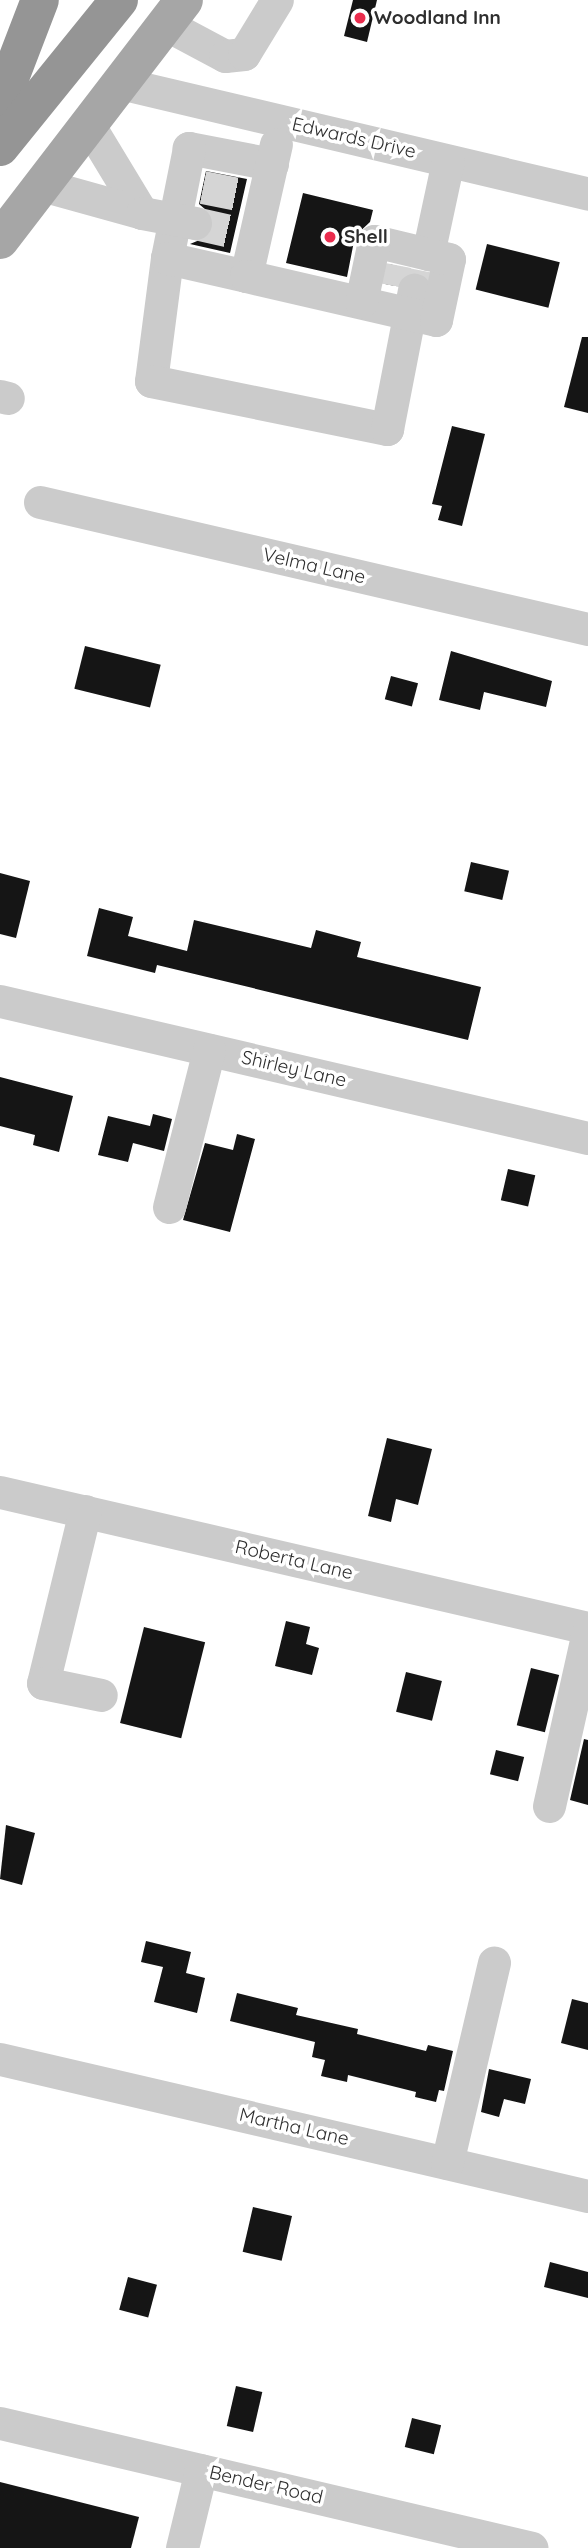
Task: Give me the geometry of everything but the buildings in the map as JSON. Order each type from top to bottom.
[{"type":"highway","points":[[0,104],[40,0]]},
{"type":"highway","points":[[0,147],[119,0]]},
{"type":"main road","points":[[0,240],[175,12]]},
{"type":"street","points":[[175,12],[225,56],[244,54],[277,0]]},
{"type":"street","name":"Edwards Drive","points":[[120,83],[588,194]]},
{"type":"street","points":[[246,276],[245,234],[253,197],[272,164],[282,121]]},
{"type":"street","points":[[89,124],[142,213]]},
{"type":"street","points":[[272,164],[189,148],[193,185],[185,221],[167,258],[151,381],[387,429],[402,279],[448,161]]},
{"type":"street","points":[[42,185],[142,213],[185,221]]},
{"type":"street","points":[[167,258],[246,276],[402,279]]},
{"type":"street","name":"Velma Lane","points":[[40,502],[588,629]]},
{"type":"street","name":"Shirley Lane","points":[[0,1001],[588,1138]]},
{"type":"street","points":[[169,1207],[209,1050]]},
{"type":"street","name":"Roberta Lane","points":[[0,1492],[588,1630]]},
{"type":"street","points":[[85,1511],[43,1683],[102,1695]]},
{"type":"street","points":[[549,1806],[588,1630]]},
{"type":"street","points":[[447,2163],[494,1962]]},
{"type":"street","name":"Martha Lane","points":[[0,2059],[588,2196]]},
{"type":"street","name":"Bender Road","points":[[0,2423],[532,2548]]},
{"type":"street","points":[[182,2548],[201,2470]]},
{"type":"tunnel","points":[[203,187],[243,195]]},
{"type":"tunnel","points":[[195,223],[235,232]]},
{"type":"tunnel","points":[[391,285],[395,264]]},
{"type":"tunnel","points":[[414,290],[418,269]]},
{"type":"place","name":"Woodland Inn","points":[[360,18]]},
{"type":"place","name":"Shell","points":[[330,237]]}]
